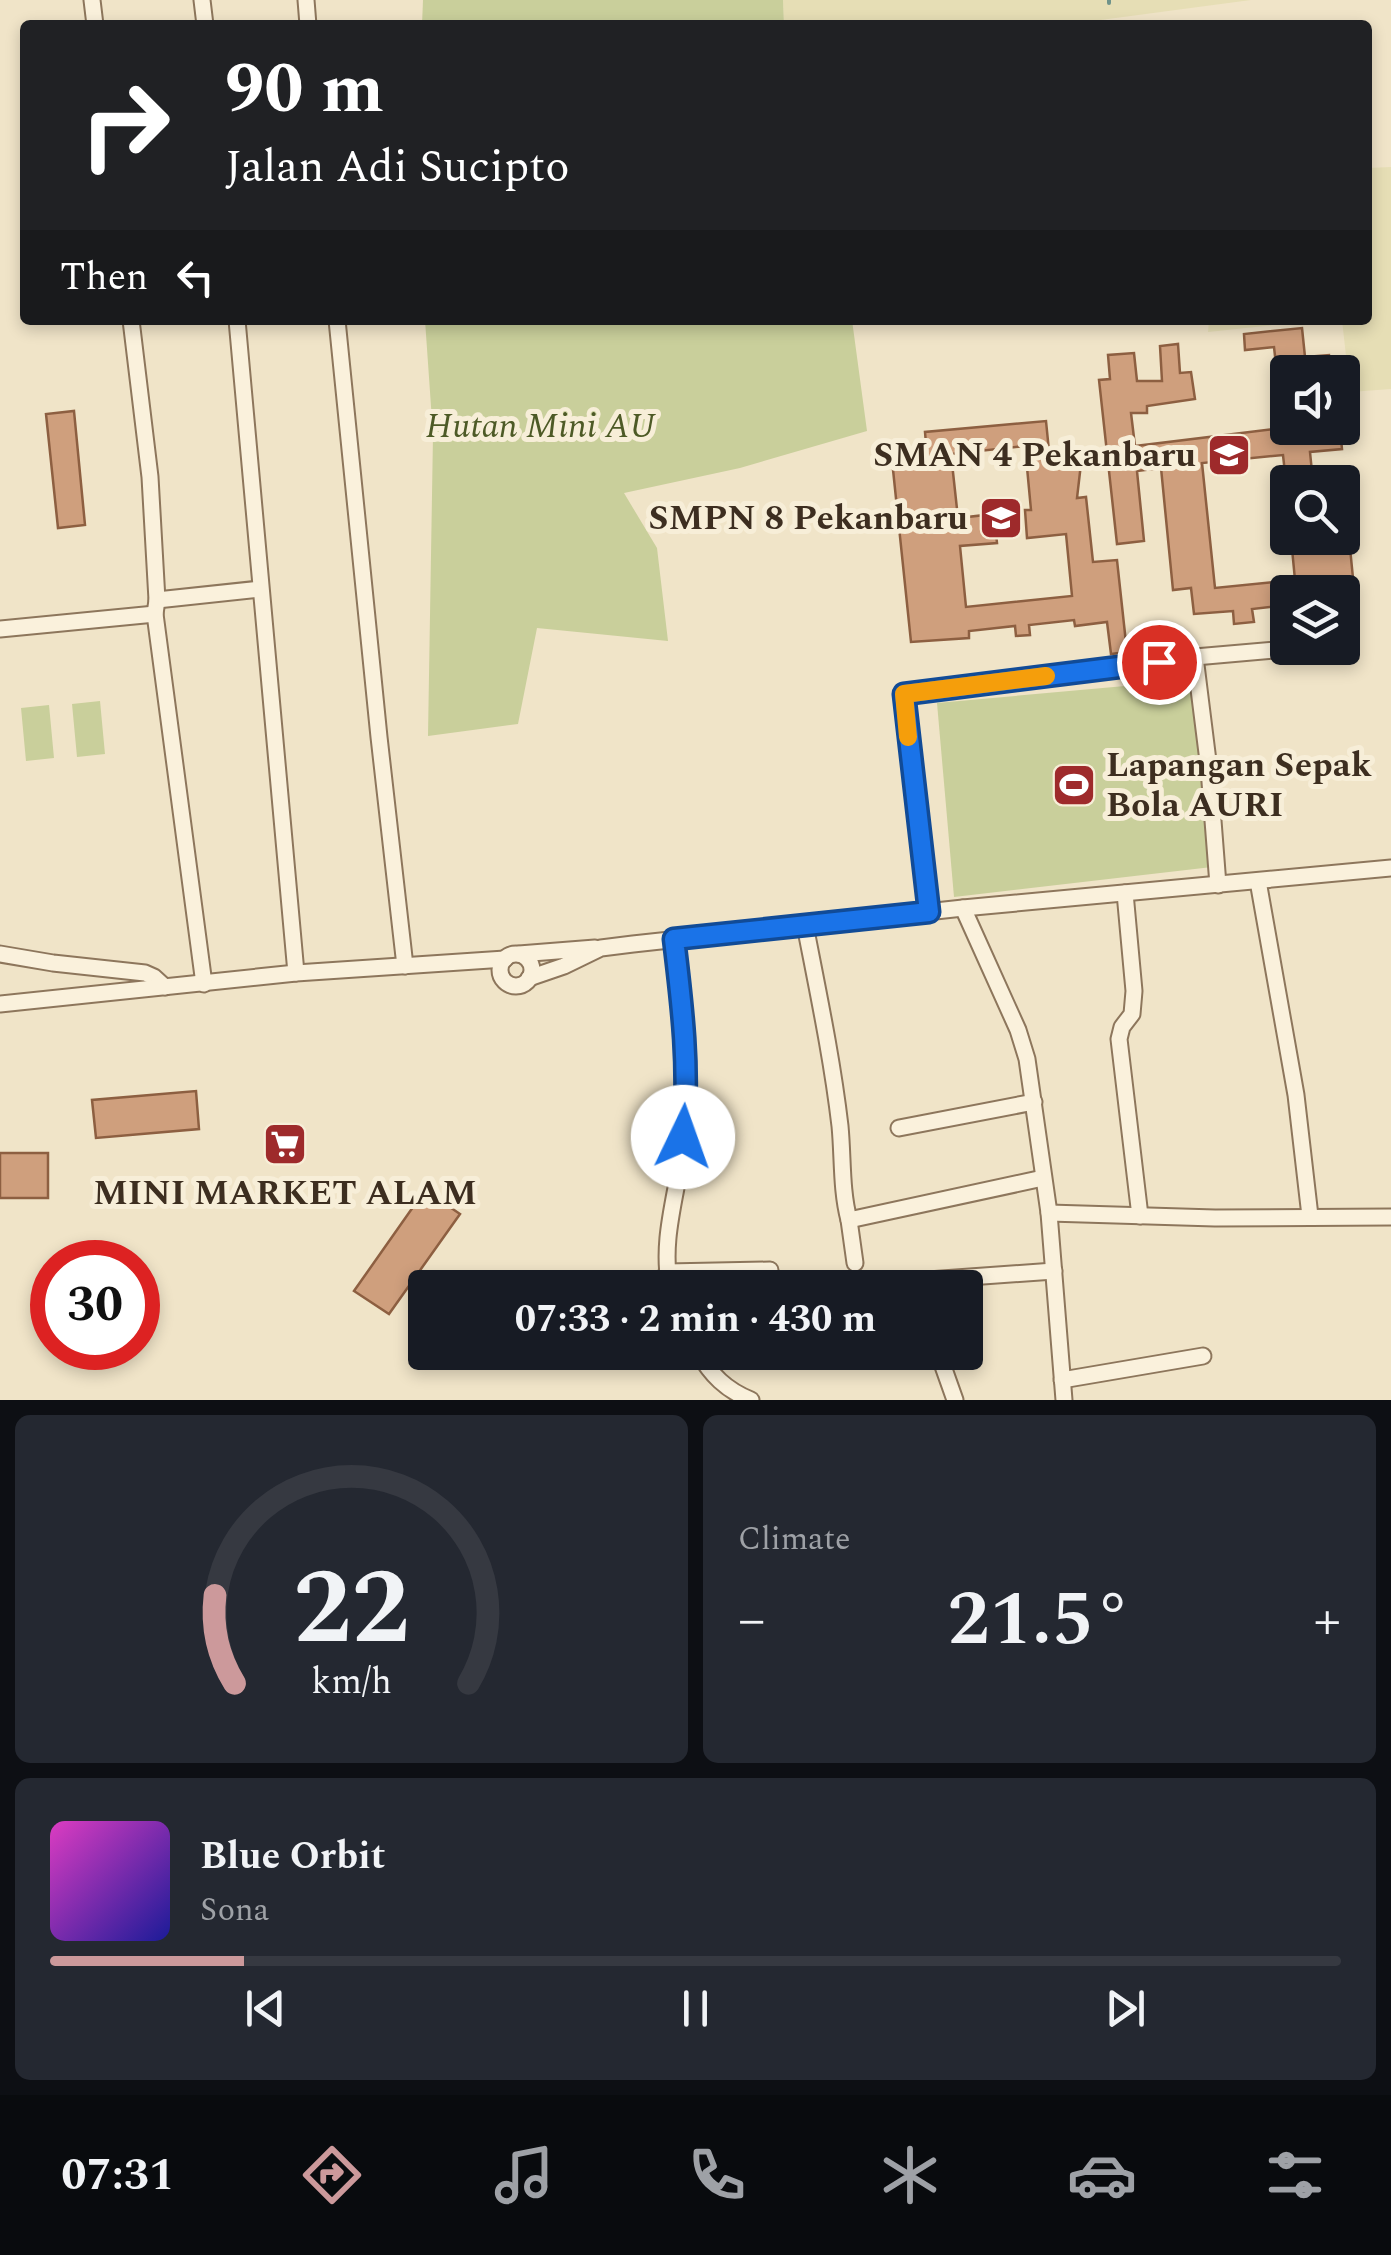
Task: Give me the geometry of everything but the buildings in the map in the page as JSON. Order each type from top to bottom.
[{"type":"street","points":[[132,325],[150,477],[156,607],[204,984]]},
{"type":"street","points":[[237,325],[296,974]]},
{"type":"street","points":[[337,325],[405,966]]},
{"type":"street","points":[[0,630],[260,590]]},
{"type":"street","points":[[929,912],[904,694],[1270,650]]},
{"type":"street","points":[[1195,657],[1218,884]]},
{"type":"street","points":[[0,1004],[1391,868]]},
{"type":"street","points":[[1258,881],[1296,1095],[1310,1216]]},
{"type":"street","points":[[1125,893],[1134,991],[1132,1014],[1118,1039],[1140,1216]]},
{"type":"street","points":[[963,908],[1018,1030],[1027,1060],[1049,1212],[1064,1400]]},
{"type":"street","points":[[805,925],[829,1044],[855,1263]]},
{"type":"street","points":[[669,1270],[667,1239],[686,1107],[686,1036],[674,939]]},
{"type":"street","points":[[512,956],[502,963],[501,973],[507,982],[517,986],[601,948]]},
{"type":"street","points":[[0,954],[145,973],[165,987]]},
{"type":"street","points":[[512,956],[531,964],[529,978]]},
{"type":"street","points":[[898,1128],[1034,1102]]},
{"type":"street","points":[[849,1220],[1044,1178]]},
{"type":"street","points":[[1049,1212],[1215,1218],[1391,1217]]},
{"type":"street","points":[[983,1278],[1054,1271]]},
{"type":"street","points":[[1062,1380],[1204,1356]]},
{"type":"street","points":[[709,1370],[725,1387],[750,1400]]},
{"type":"street","points":[[944,1370],[954,1400]]},
{"type":"shaded area","points":[[783,0],[1251,0],[1101,20],[784,20]]},
{"type":"shaded area","points":[[1391,167],[1391,389],[1360,391],[1360,355],[1346,355],[1343,325],[1372,325],[1372,168]]},
{"type":"shaded area","points":[[1209,325],[1273,325],[1208,332]]},
{"type":"green space","points":[[423,0],[783,0],[784,20],[422,20]]},
{"type":"green space","name":"Hutan Mini AU","points":[[425,325],[853,325],[867,431],[740,468],[624,493],[657,548],[668,641],[537,628],[518,724],[428,736],[433,435]]},
{"type":"green space","name":"Lapangan Sepak Bola AURI","points":[[1192,680],[1212,867],[954,897],[937,703]]},
{"type":"green space","points":[[100,701],[105,754],[77,757],[72,704]]},
{"type":"green space","points":[[49,705],[54,758],[26,761],[21,708]]},
{"type":"slow traffic","points":[[908,737],[904,694],[1046,676]]},
{"type":"place","name":"SMAN 4 Pekanbaru","points":[[1229,455]]},
{"type":"place","name":"SMPN 8 Pekanbaru","points":[[1001,518]]},
{"type":"place","name":"Lapangan Sepak Bola AURI","points":[[1074,785]]},
{"type":"place","name":"MINI MARKET ALAM","points":[[285,1144]]},
{"type":"route","points":[[683,1137],[686,1036],[674,939],[929,912],[904,694],[1159,662]]}]
